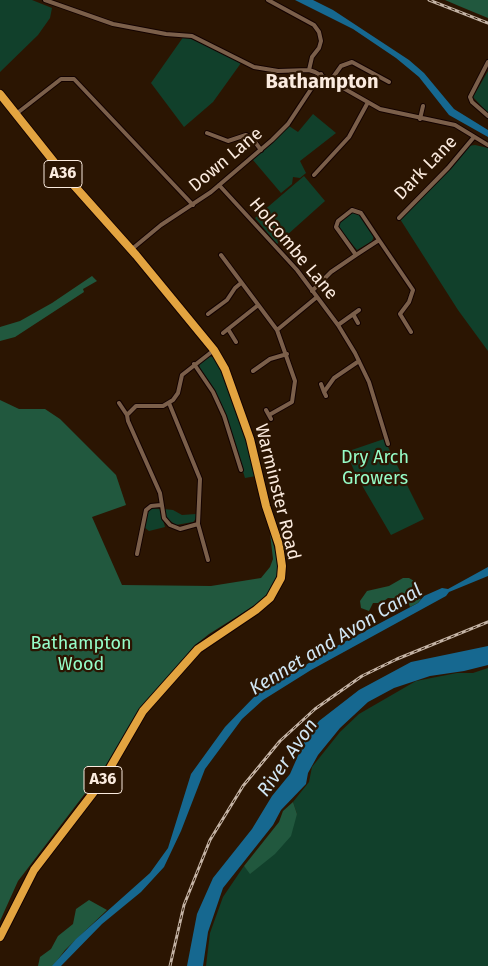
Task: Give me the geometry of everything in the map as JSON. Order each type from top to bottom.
[{"type":"highway","name":"Warminster Road","points":[[0,94],[62,172],[131,250],[214,350],[225,369],[250,439],[266,506],[282,555],[282,578],[276,590],[265,603],[192,655],[143,711],[103,780],[34,870],[0,937]]},
{"type":"street","points":[[45,0],[113,24],[166,34],[192,36],[254,67],[278,71],[308,70],[321,74],[367,104],[420,119],[455,125],[488,145]]},
{"type":"street","points":[[268,0],[314,25],[319,32],[321,41],[319,48],[312,58],[308,70]]},
{"type":"street","points":[[332,80],[341,66],[352,62],[389,82]]},
{"type":"street","points":[[488,62],[470,98],[488,116]]},
{"type":"street","name":"Down Lane","points":[[131,250],[161,225],[193,205],[219,185],[261,150],[288,124],[321,74]]},
{"type":"street","points":[[16,114],[61,79],[74,78],[193,205]]},
{"type":"street","points":[[314,175],[349,137],[367,104]]},
{"type":"street","points":[[420,119],[423,106]]},
{"type":"street","points":[[207,133],[228,141],[246,135],[252,138],[261,150]]},
{"type":"street","name":"Dark Lane","points":[[399,218],[448,168],[474,137]]},
{"type":"street","name":"Holcombe Lane","points":[[219,185],[293,265],[338,325],[359,361],[371,388],[388,444]]},
{"type":"street","points":[[356,255],[336,227],[338,221],[352,210],[361,214],[413,290],[409,302],[400,314],[411,332]]},
{"type":"street","points":[[312,291],[331,272],[379,240]]},
{"type":"street","points":[[221,255],[222,262],[278,330],[295,381],[292,402],[270,417],[266,410]]},
{"type":"street","points":[[208,314],[241,284]]},
{"type":"street","points":[[278,330],[317,297]]},
{"type":"street","points":[[223,333],[257,306]]},
{"type":"street","points":[[338,325],[359,310]]},
{"type":"street","points":[[353,314],[358,324]]},
{"type":"street","points":[[228,329],[236,342]]},
{"type":"street","points":[[128,415],[136,406],[163,406],[176,398],[182,375],[214,350]]},
{"type":"street","points":[[253,371],[270,360],[287,354]]},
{"type":"street","points":[[321,384],[325,394],[334,378],[359,361]]},
{"type":"street","points":[[254,362],[258,368]]},
{"type":"street","points":[[194,364],[205,378],[220,408],[240,470]]},
{"type":"street","points":[[169,403],[200,479],[198,524],[208,560]]},
{"type":"street","points":[[120,404],[128,415],[128,421],[160,493],[161,505],[167,522],[175,528],[198,524]]},
{"type":"street","points":[[137,554],[146,510],[151,506],[161,505]]},
{"type":"green space","points":[[0,0],[32,0],[52,8],[50,18],[38,35],[0,72]]},
{"type":"green space","points":[[445,0],[488,0],[488,18],[459,6]]},
{"type":"green space","points":[[184,36],[213,48],[241,63],[213,102],[184,127],[151,83]]},
{"type":"green space","points":[[488,71],[488,113],[473,97]]},
{"type":"green space","points":[[313,114],[336,133],[300,161],[306,173],[300,178],[293,177],[292,184],[281,193],[253,160],[289,126],[298,132]]},
{"type":"green space","points":[[475,145],[488,148],[488,351],[458,310],[400,219],[468,146]]},
{"type":"green space","points":[[304,176],[325,201],[277,244],[255,218]]},
{"type":"green space","points":[[353,212],[360,215],[374,236],[372,241],[357,250],[338,227],[339,222]]},
{"type":"green space","points":[[92,276],[97,281],[83,289],[84,292],[15,337],[0,341],[0,327],[20,321],[52,303]]},
{"type":"green space","points":[[209,356],[216,358],[222,370],[250,446],[256,476],[245,478],[225,414],[214,391],[199,368],[200,363]]},
{"type":"green space","name":"Bathampton Wood","points":[[0,400],[19,409],[45,409],[60,419],[116,475],[126,505],[92,517],[122,585],[211,586],[261,578],[270,567],[273,559],[270,533],[279,564],[277,579],[260,602],[209,634],[194,646],[137,715],[103,770],[18,881],[0,921]]},
{"type":"green space","name":"Dry Arch Growers","points":[[384,439],[424,519],[391,535],[356,475],[346,452]]},
{"type":"green space","points":[[152,508],[160,509],[165,527],[149,531],[144,527],[147,513]]},
{"type":"green space","points":[[164,509],[173,510],[182,515],[196,514],[196,519],[193,522],[176,525],[166,518]]},
{"type":"green space","points":[[403,578],[409,578],[414,581],[410,592],[414,598],[421,599],[418,603],[410,607],[407,599],[388,598],[381,603],[373,603],[369,611],[361,608],[360,601],[367,591],[389,586]]},
{"type":"green space","points":[[488,668],[488,966],[206,966],[210,933],[223,897],[244,866],[251,873],[297,814],[293,802],[309,782],[312,767],[340,732],[359,714],[416,681],[457,673],[473,673]]},
{"type":"green space","points":[[293,802],[297,814],[291,836],[275,854],[250,874],[244,866],[279,822],[283,811]]},
{"type":"green space","points":[[89,900],[107,910],[65,950],[53,966],[38,966],[40,957],[51,949],[58,936],[73,924],[76,909]]},
{"type":"water","points":[[295,0],[313,0],[333,10],[409,60],[424,73],[454,109],[488,130],[488,137],[449,115],[419,77],[396,58],[353,29]]},
{"type":"water","points":[[488,567],[488,576],[449,592],[446,596],[311,670],[263,700],[242,719],[205,769],[181,831],[164,867],[141,892],[102,924],[61,966],[52,966],[76,939],[150,873],[168,848],[191,774],[225,727],[255,696],[335,647],[418,603],[424,596],[442,588],[448,589]]},
{"type":"water","points":[[488,646],[488,665],[430,676],[394,688],[368,702],[340,728],[318,755],[308,773],[306,784],[281,810],[273,825],[223,888],[208,932],[203,966],[187,966],[197,914],[213,878],[252,829],[272,796],[290,774],[304,742],[319,721],[359,690],[411,662]]},
{"type":"railway","points":[[429,0],[488,23]]},
{"type":"railway","points":[[170,966],[184,905],[210,840],[243,786],[280,741],[315,709],[362,676],[397,659],[488,622]]},
{"type":"district","name":"Bathampton","points":[[322,82]]},
{"type":"water label","name":"Kennet and Avon Canal","points":[[336,640]]},
{"type":"water label","name":"River Avon","points":[[288,758]]}]
